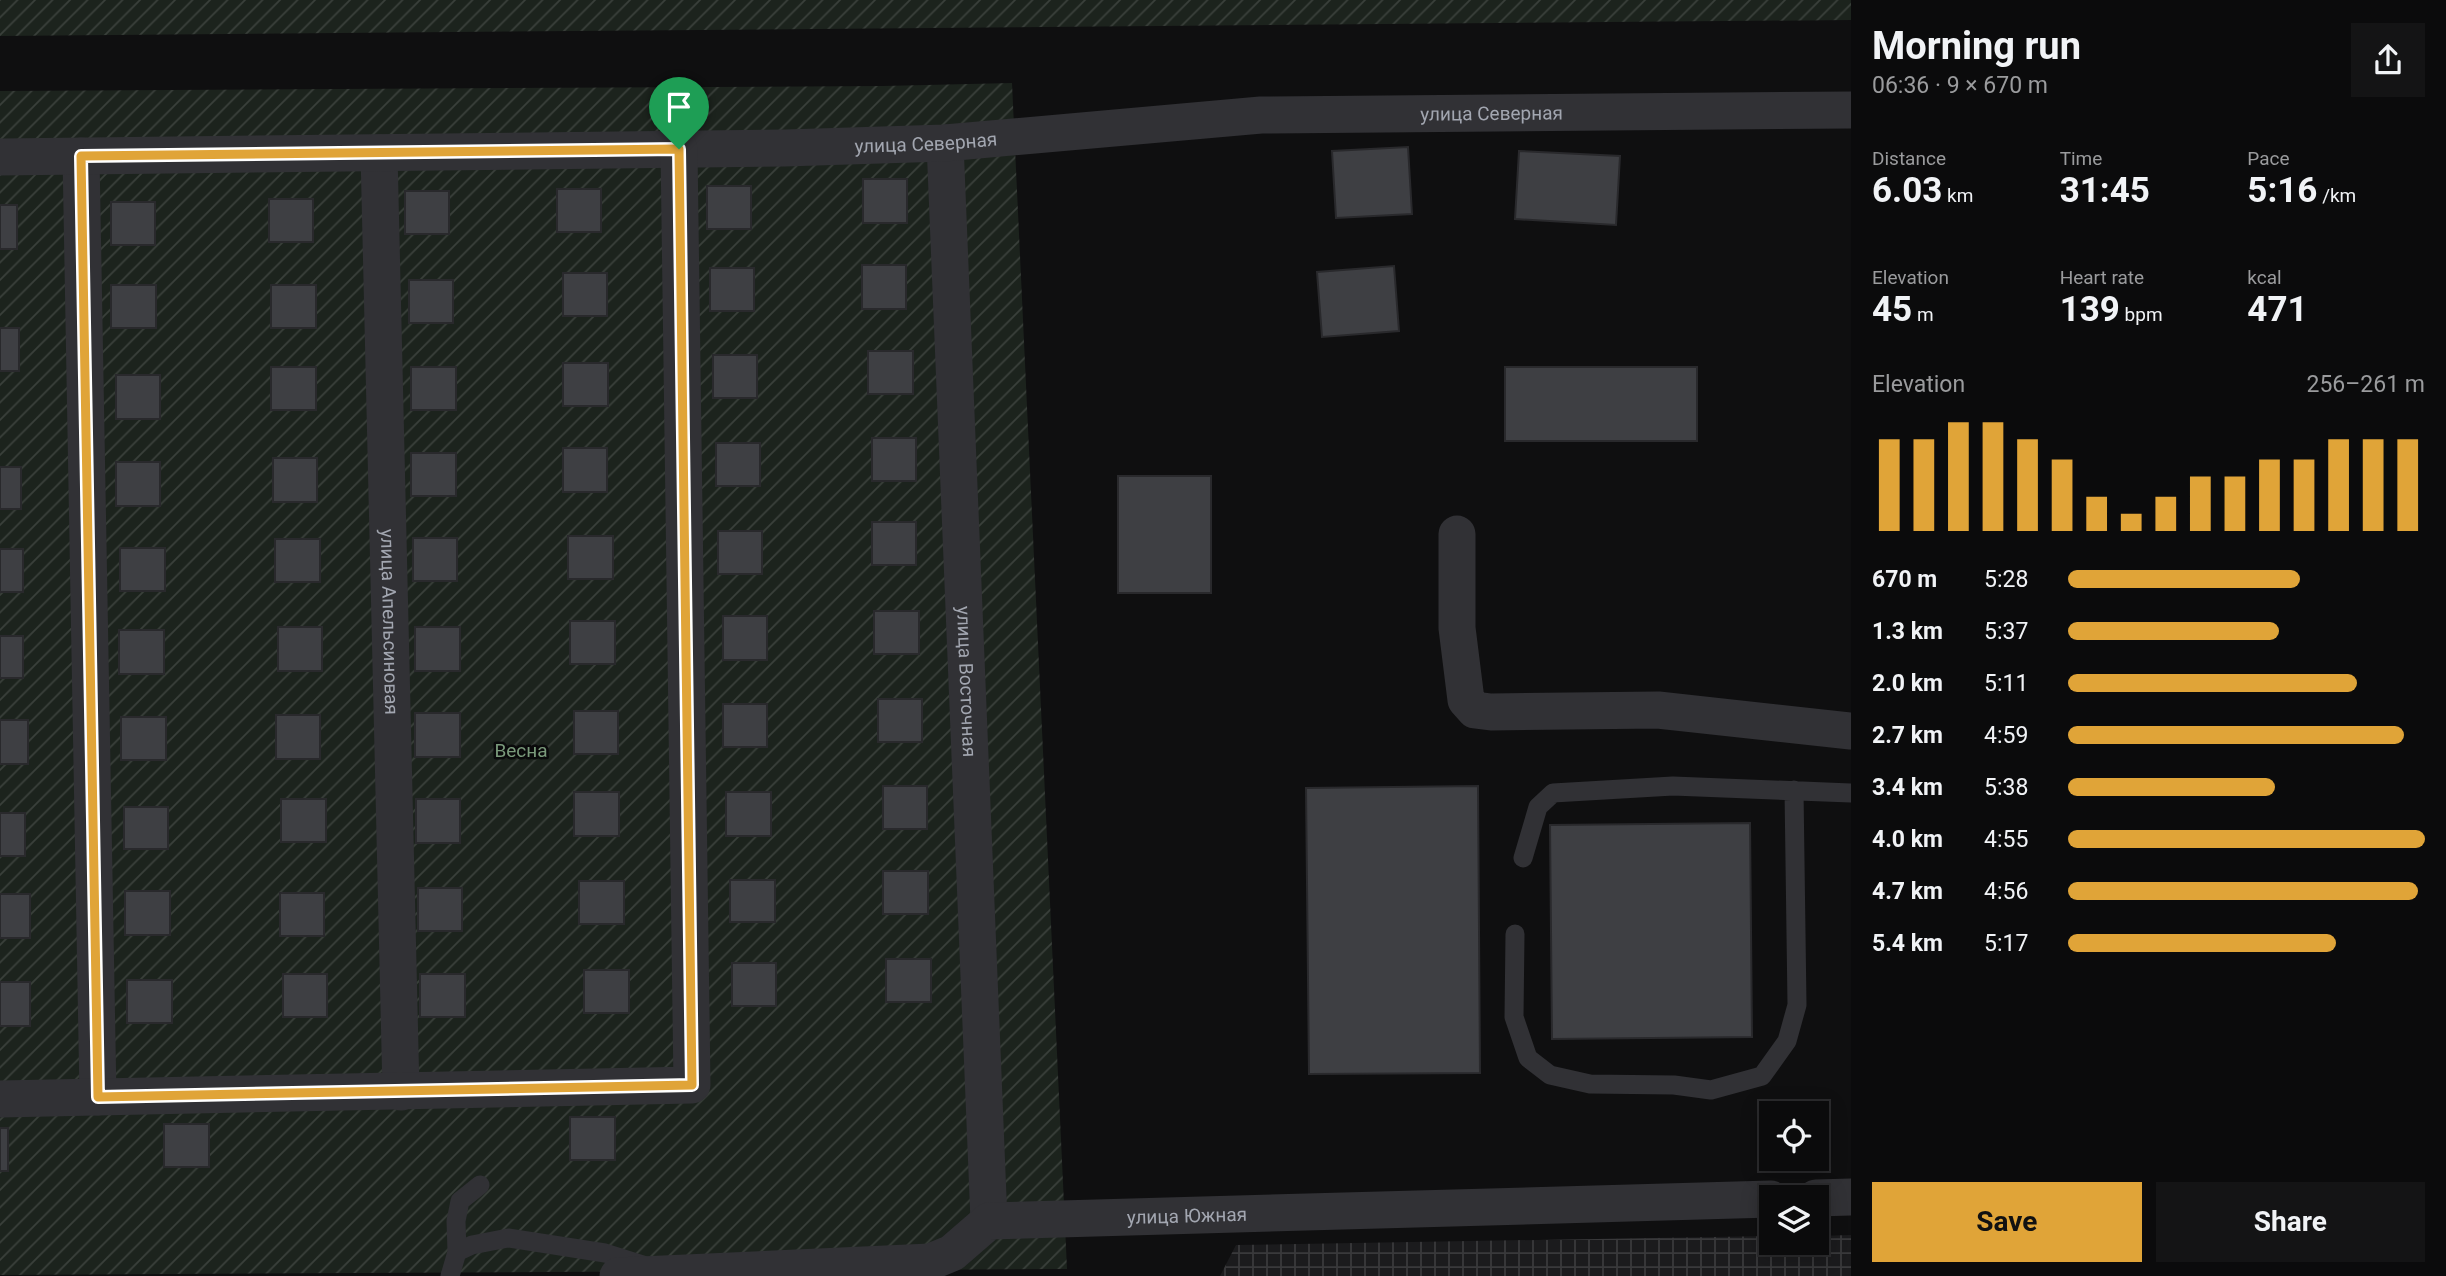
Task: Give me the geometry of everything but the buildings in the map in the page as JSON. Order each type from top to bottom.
[{"type":"street","name":"улица Северная","points":[[0,157],[944,143],[1261,115],[1851,110]]},
{"type":"street","name":"улица Восточная","points":[[944,143],[989,1221]]},
{"type":"street","points":[[0,1099],[692,1085],[679,149]]},
{"type":"street","name":"улица Апельсиновая","points":[[379,153],[401,1092]]},
{"type":"street","points":[[81,156],[98,1097]]},
{"type":"street","points":[[1457,534],[1457,628],[1466,700],[1475,710],[1658,710],[1851,731]]},
{"type":"street","points":[[1829,1198],[1851,1197]]},
{"type":"street","name":"улица Южная","points":[[989,1221],[1759,1199]]},
{"type":"street","points":[[618,1276],[930,1262],[952,1253],[989,1221]]},
{"type":"lane","points":[[1523,858],[1538,807],[1553,793],[1673,786],[1851,793]]},
{"type":"lane","points":[[1515,934],[1514,1017],[1528,1058],[1549,1075],[1590,1084],[1674,1085],[1711,1090],[1762,1076],[1787,1041],[1797,1005],[1794,790]]},
{"type":"lane","points":[[450,1276],[457,1252],[456,1221],[460,1201],[480,1185]]},
{"type":"lane","points":[[457,1252],[472,1245],[508,1238],[605,1253],[670,1274]]},
{"type":"shaded area","points":[[1851,1235],[1851,1276],[1220,1276],[1236,1245],[1759,1236],[1759,1255],[1829,1255],[1829,1236]]},
{"type":"green space","points":[[0,0],[1851,0],[1851,20],[0,36]]},
{"type":"green space","name":"Весна","points":[[1012,83],[1067,1269],[0,1275],[0,91]]},
{"type":"route","points":[[679,149],[692,1085],[98,1097],[81,156],[679,149]]}]
